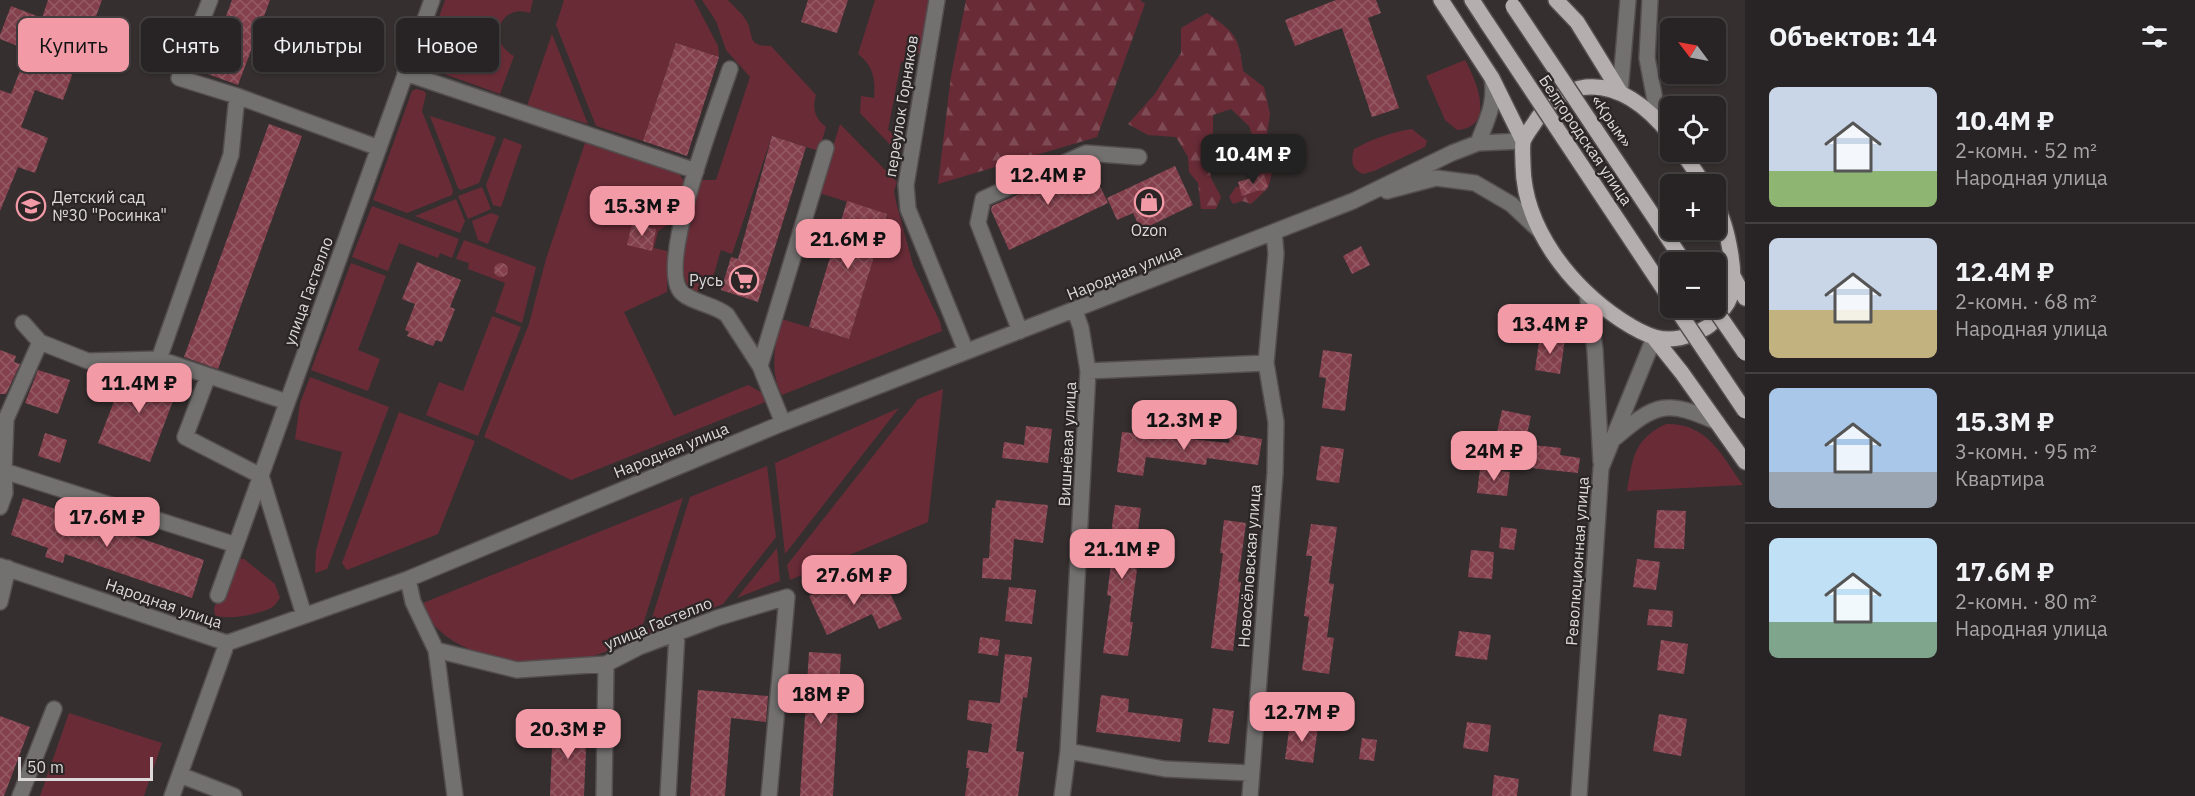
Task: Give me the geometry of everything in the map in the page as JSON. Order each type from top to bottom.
[{"type":"main road","points":[[1442,0],[1492,78],[1523,141],[1523,175],[1528,199],[1540,232],[1561,265],[1606,310],[1654,338],[1745,462]]},
{"type":"main road","name":"Белгородская улица","points":[[1472,0],[1660,283]]},
{"type":"main road","name":"«Крым»","points":[[1556,0],[1577,21],[1620,92]]},
{"type":"main road","name":"«Крым»","points":[[1511,3],[1677,252]]},
{"type":"main road","points":[[1523,141],[1543,110],[1568,91],[1595,86],[1620,92],[1638,104],[1660,125]]},
{"type":"main road","points":[[1654,338],[1683,338],[1709,326],[1730,300],[1731,246],[1726,230]]},
{"type":"main road","points":[[1732,274],[1745,298]]},
{"type":"main road","points":[[1683,318],[1745,411]]},
{"type":"main road","points":[[1721,318],[1745,353]]},
{"type":"street","points":[[210,0],[179,78],[237,96],[379,147]]},
{"type":"street","name":"переулок Горняков","points":[[937,0],[906,185],[908,209],[966,351]]},
{"type":"street","points":[[1620,92],[1628,0]]},
{"type":"street","points":[[1650,0],[1647,58],[1655,100],[1660,112]]},
{"type":"street","name":"улица Гастелло","points":[[218,595],[405,73],[426,1]]},
{"type":"street","points":[[730,69],[696,171],[677,241],[675,266],[679,289],[686,296],[719,308],[727,315],[760,366],[783,423]]},
{"type":"street","points":[[405,73],[696,171]]},
{"type":"street","points":[[1478,144],[1492,107],[1494,93],[1492,78]]},
{"type":"street","points":[[159,359],[231,155],[237,96]]},
{"type":"street","points":[[1353,201],[1452,153],[1478,144],[1523,141]]},
{"type":"street","points":[[760,366],[826,148]]},
{"type":"street","points":[[1020,331],[978,223],[983,199],[1086,153],[1139,157]]},
{"type":"street","points":[[1353,201],[1436,178],[1475,183],[1510,204],[1540,232]]},
{"type":"street","name":"Народная улица","points":[[4,567],[227,643],[408,579],[783,423],[1353,201]]},
{"type":"street","name":"Новосёловская улица","points":[[1250,796],[1275,472],[1276,422],[1266,363],[1275,254],[1274,232]]},
{"type":"street","points":[[1587,293],[1595,350],[1601,468]]},
{"type":"street","name":"Вишнёвая улица","points":[[1062,796],[1068,751],[1088,371],[1081,328],[1075,311]]},
{"type":"street","points":[[23,323],[40,342],[88,361],[159,359],[287,402]]},
{"type":"street","name":"Революционная улица","points":[[1579,796],[1601,468],[1654,338]]},
{"type":"street","points":[[0,507],[5,493],[2,470],[3,418],[40,342]]},
{"type":"street","points":[[1088,371],[1266,363]]},
{"type":"street","points":[[207,376],[185,437],[261,476],[304,615]]},
{"type":"street","points":[[1613,440],[1634,421],[1656,410],[1674,406],[1717,422]]},
{"type":"street","points":[[2,470],[236,545]]},
{"type":"street","points":[[0,602],[4,567]]},
{"type":"street","points":[[408,579],[413,602],[436,650],[455,796]]},
{"type":"street","name":"улица Гастелло","points":[[436,650],[517,670],[606,664],[639,647],[717,618],[787,597],[769,796]]},
{"type":"street","points":[[668,796],[677,633]]},
{"type":"street","points":[[172,796],[227,643]]},
{"type":"street","points":[[604,796],[606,664]]},
{"type":"street","points":[[20,796],[54,709]]},
{"type":"street","points":[[1068,751],[1165,769],[1251,773]]},
{"type":"street","points":[[180,775],[234,796]]},
{"type":"green space","points":[[445,0],[533,0],[530,13],[520,11],[504,18],[499,33],[499,18],[439,18]]},
{"type":"green space","points":[[564,0],[694,0],[718,46],[719,57],[676,43],[643,141],[596,126],[556,25]]},
{"type":"green space","points":[[702,0],[728,0],[741,13],[754,42],[763,46],[771,46],[816,95],[815,113],[826,127],[819,151],[772,136],[732,254],[721,250],[710,282],[700,290],[693,292],[682,268],[684,237],[688,221],[702,180],[716,180],[750,77],[726,50],[716,21]]},
{"type":"green space","points":[[875,0],[929,0],[920,51],[914,58],[901,62],[888,130],[898,137],[901,143],[900,155],[860,113],[861,96],[874,98],[872,73],[867,63],[858,54]]},
{"type":"green space","points":[[966,0],[1140,0],[1145,4],[1097,137],[938,184],[951,76]]},
{"type":"green space","points":[[1207,13],[1234,36],[1240,50],[1243,71],[1264,87],[1270,114],[1267,134],[1276,158],[1268,188],[1251,204],[1242,201],[1233,204],[1229,197],[1236,187],[1253,185],[1261,169],[1258,152],[1249,126],[1231,109],[1213,115],[1213,136],[1208,155],[1211,178],[1221,197],[1216,209],[1201,209],[1198,183],[1189,172],[1188,157],[1176,137],[1148,135],[1128,124],[1154,95],[1181,53],[1181,28]]},
{"type":"green space","points":[[499,33],[500,42],[514,56],[500,94],[439,72],[499,72]]},
{"type":"green space","points":[[552,34],[588,124],[527,106]]},
{"type":"green space","points":[[1465,60],[1478,91],[1480,112],[1476,121],[1469,127],[1457,130],[1445,120],[1426,76]]},
{"type":"green space","points":[[416,89],[426,94],[422,111],[453,190],[452,195],[407,213],[373,200],[412,91]]},
{"type":"green space","points":[[430,116],[496,137],[479,183],[461,190],[458,188]]},
{"type":"green space","points":[[840,124],[897,182],[894,191],[896,202],[913,265],[942,331],[782,395],[774,367],[781,319],[849,339],[887,214],[819,193]]},
{"type":"green space","points":[[1412,129],[1427,141],[1425,147],[1374,171],[1363,174],[1354,167],[1352,160],[1354,149],[1382,136]]},
{"type":"green space","points":[[504,138],[522,145],[501,207],[493,205],[486,185]]},
{"type":"green space","points":[[585,143],[679,174],[685,182],[674,221],[658,231],[654,248],[667,251],[667,292],[624,312],[674,416],[748,385],[761,392],[765,402],[571,480],[484,437],[529,324],[546,259]]},
{"type":"green space","points":[[482,187],[491,209],[468,219],[458,196]]},
{"type":"green space","points":[[456,199],[465,221],[460,233],[415,216]]},
{"type":"green space","points":[[372,206],[459,239],[452,258],[440,253],[438,258],[399,243],[388,271],[352,257]]},
{"type":"green space","points":[[491,213],[499,216],[488,244],[478,240],[472,221]]},
{"type":"green space","points":[[464,240],[536,267],[522,323],[495,312],[505,283],[468,269],[469,263],[456,259]]},
{"type":"green space","points":[[351,263],[386,276],[358,350],[380,359],[368,391],[311,370]]},
{"type":"green space","points":[[492,316],[521,327],[478,436],[426,415],[439,382],[463,391]]},
{"type":"green space","points":[[310,377],[389,407],[327,569],[315,573],[316,551],[342,452],[295,439],[300,403]]},
{"type":"green space","points":[[943,389],[928,522],[790,580],[787,565],[918,399]]},
{"type":"green space","points":[[899,408],[785,554],[775,463]]},
{"type":"green space","points":[[399,412],[475,441],[438,534],[347,570],[342,563]]},
{"type":"green space","points":[[1666,424],[1680,425],[1703,435],[1720,452],[1743,485],[1627,491],[1636,451],[1647,437]]},
{"type":"green space","points":[[767,466],[776,537],[723,604],[647,634],[690,497]]},
{"type":"green space","points":[[683,498],[639,637],[583,659],[527,663],[488,656],[470,649],[453,641],[431,621],[423,603]]},
{"type":"green space","points":[[777,548],[780,581],[737,598]]},
{"type":"green space","points":[[235,559],[244,559],[275,584],[280,598],[274,606],[262,612],[244,616],[220,617],[215,615],[214,608]]},
{"type":"green space","points":[[69,713],[162,743],[144,796],[40,796]]},
{"type":"building","points":[[48,0],[102,0],[95,18],[42,18]]},
{"type":"building","points":[[232,0],[270,0],[263,18],[253,18],[253,45],[238,85],[205,73],[241,72],[241,18],[225,18]]},
{"type":"building","points":[[808,0],[848,0],[837,33],[801,22]]},
{"type":"building","points":[[1336,0],[1376,0],[1381,13],[1368,18],[1399,108],[1372,117],[1342,28],[1295,46],[1285,20]]},
{"type":"building","points":[[11,6],[42,18],[18,18],[18,46],[0,39]]},
{"type":"building","points":[[676,43],[719,57],[687,156],[643,141]]},
{"type":"building","points":[[20,72],[73,72],[63,100],[35,90],[21,127],[48,138],[35,173],[18,167],[0,211],[0,90],[11,94]]},
{"type":"building","points":[[269,124],[302,136],[218,369],[184,357]]},
{"type":"building","points":[[772,136],[806,147],[758,302],[721,290],[731,257],[738,259]]},
{"type":"building","points":[[1089,163],[1108,203],[1009,250],[991,210],[992,206]]},
{"type":"building","points":[[1175,166],[1193,205],[1141,230],[1133,213],[1117,220],[1107,198]]},
{"type":"building","points":[[1264,174],[1268,187],[1242,196],[1238,182]]},
{"type":"building","points":[[847,201],[887,214],[849,339],[809,327]]},
{"type":"building","points":[[632,224],[656,229],[652,251],[627,245]]},
{"type":"building","points":[[1361,246],[1370,265],[1352,274],[1343,256]]},
{"type":"building","points":[[417,262],[461,280],[450,307],[455,309],[442,342],[436,340],[433,346],[407,336],[409,332],[405,330],[415,304],[402,299]]},
{"type":"building","points":[[498,263],[504,263],[508,270],[504,277],[498,277],[494,273],[494,267]]},
{"type":"building","points":[[1540,335],[1565,339],[1560,374],[1535,370]]},
{"type":"building","points":[[0,350],[16,356],[14,362],[20,364],[6,394],[0,394]]},
{"type":"building","points":[[1323,350],[1352,354],[1345,411],[1322,408],[1326,378],[1319,377]]},
{"type":"building","points":[[139,369],[179,385],[150,462],[98,443],[126,370]]},
{"type":"building","points":[[38,370],[70,380],[58,414],[25,403]]},
{"type":"building","points":[[1502,410],[1531,416],[1525,443],[1496,437]]},
{"type":"building","points":[[1026,426],[1052,429],[1048,463],[1002,458],[1004,442],[1024,445]]},
{"type":"building","points":[[1122,432],[1229,443],[1230,434],[1262,439],[1258,465],[1207,458],[1206,465],[1146,457],[1143,476],[1117,472]]},
{"type":"building","points":[[45,433],[67,440],[60,463],[38,456]]},
{"type":"building","points":[[1523,444],[1561,448],[1560,455],[1580,458],[1578,473],[1521,467]]},
{"type":"building","points":[[1321,446],[1344,449],[1339,483],[1316,480]]},
{"type":"building","points":[[1480,469],[1510,472],[1507,496],[1477,493]]},
{"type":"building","points":[[23,498],[204,560],[192,598],[65,554],[63,563],[45,557],[48,548],[11,535]]},
{"type":"building","points":[[996,500],[1048,505],[1043,543],[1014,539],[1011,580],[982,578],[983,558],[989,558],[992,508],[995,508]]},
{"type":"building","points":[[1115,505],[1141,508],[1133,568],[1137,569],[1128,656],[1103,653],[1111,596],[1107,595],[1114,541],[1110,540]]},
{"type":"building","points":[[1657,510],[1686,511],[1684,549],[1654,548]]},
{"type":"building","points":[[1224,520],[1246,523],[1238,582],[1241,582],[1233,651],[1211,648],[1223,553],[1220,553]]},
{"type":"building","points":[[1311,524],[1337,527],[1329,583],[1334,584],[1327,637],[1334,638],[1329,674],[1302,670],[1309,617],[1304,616],[1312,556],[1306,556]]},
{"type":"building","points":[[1501,527],[1517,529],[1514,550],[1499,548]]},
{"type":"building","points":[[1471,550],[1494,552],[1492,579],[1468,577]]},
{"type":"building","points":[[1637,559],[1660,562],[1656,590],[1633,587]]},
{"type":"building","points":[[844,580],[847,586],[861,580],[866,590],[885,582],[902,619],[879,629],[872,614],[827,635],[809,596]]},
{"type":"building","points":[[1009,587],[1036,590],[1032,624],[1005,621]]},
{"type":"building","points":[[1649,609],[1673,611],[1672,627],[1647,625]]},
{"type":"building","points":[[1459,631],[1491,635],[1487,660],[1455,656]]},
{"type":"building","points":[[980,637],[1000,640],[998,656],[978,653]]},
{"type":"building","points":[[1661,640],[1688,644],[1684,674],[1657,670]]},
{"type":"building","points":[[809,652],[841,654],[833,796],[800,796]]},
{"type":"building","points":[[1005,654],[1032,657],[1027,698],[1023,697],[1016,751],[1024,752],[1018,796],[965,796],[969,768],[966,768],[968,750],[988,753],[992,724],[967,720],[969,700],[1000,703]]},
{"type":"building","points":[[698,690],[768,696],[766,722],[731,718],[725,796],[690,796]]},
{"type":"building","points":[[1101,695],[1129,699],[1128,712],[1183,719],[1180,742],[1096,732]]},
{"type":"building","points":[[1213,708],[1234,711],[1229,744],[1208,742]]},
{"type":"building","points":[[1659,714],[1687,719],[1681,756],[1653,751]]},
{"type":"building","points":[[0,716],[30,727],[4,796],[0,796]]},
{"type":"building","points":[[1467,722],[1491,725],[1488,752],[1463,748]]},
{"type":"building","points":[[553,724],[587,725],[584,796],[550,796]]},
{"type":"building","points":[[1290,724],[1318,727],[1313,763],[1285,759]]},
{"type":"building","points":[[1362,738],[1377,740],[1374,761],[1359,759]]},
{"type":"building","points":[[1494,775],[1519,779],[1517,796],[1492,796]]},
{"type":"place","name":"Ozon","points":[[1149,202]]},
{"type":"place","name":"Детский сад №30 \"Росинка\"","points":[[31,206]]},
{"type":"place","name":"Русь","points":[[744,280]]}]
